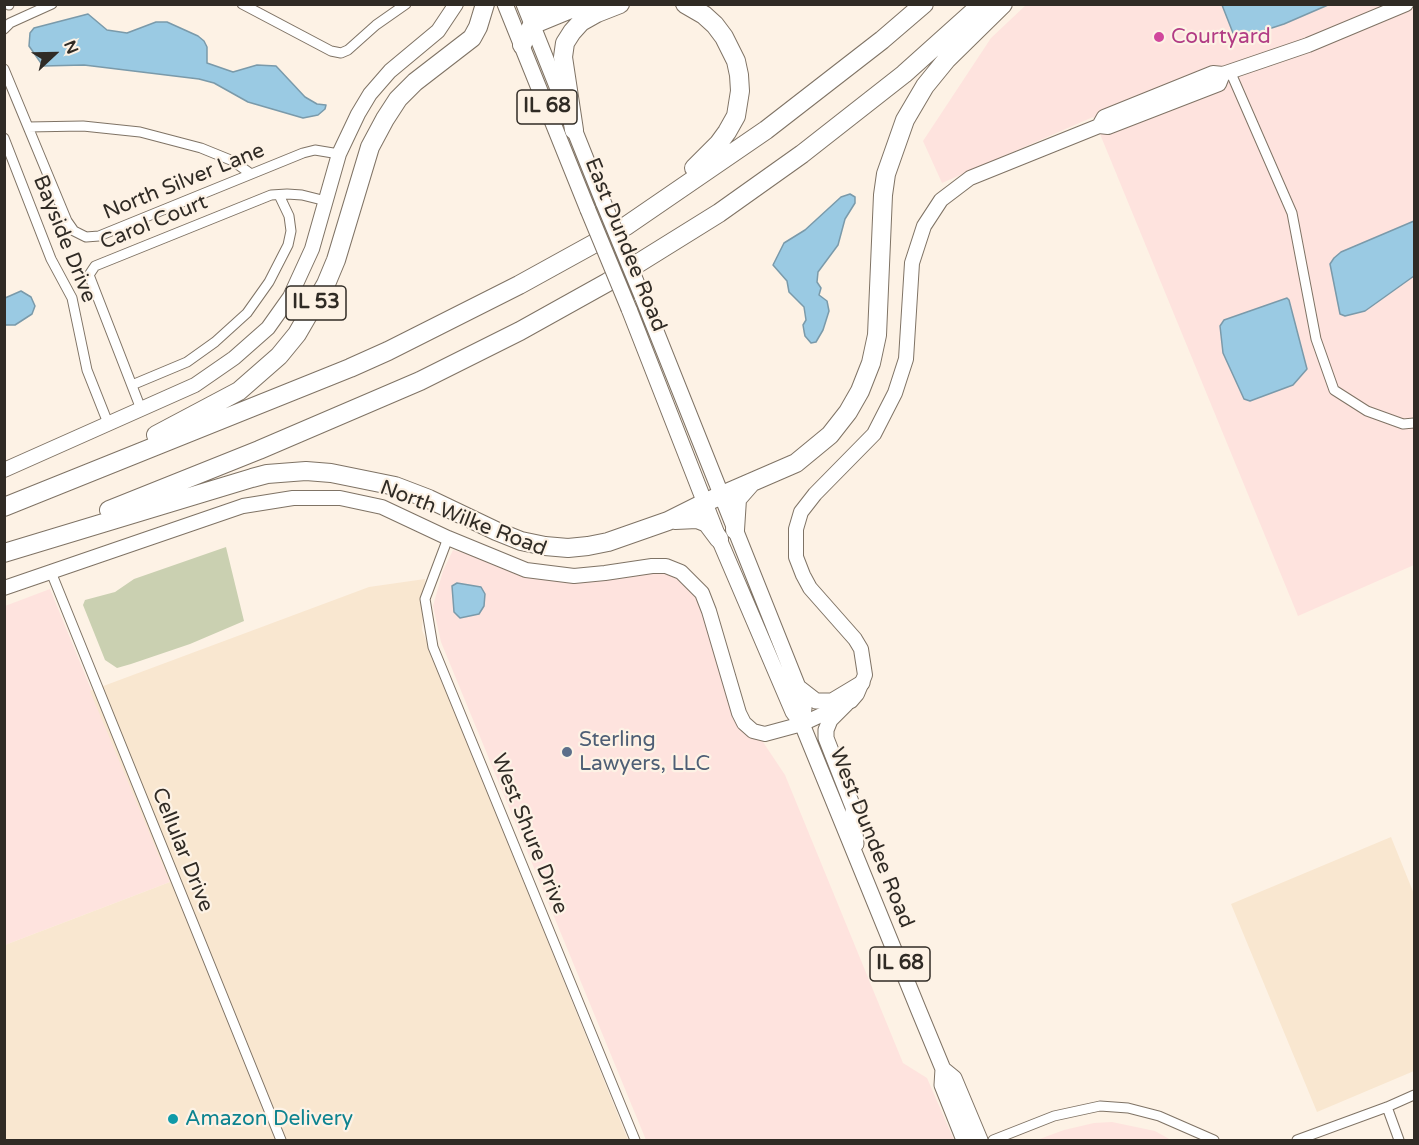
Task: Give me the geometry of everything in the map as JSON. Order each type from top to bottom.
[{"type":"highway","name":"IL 53","points":[[4,507],[31,496],[87,464],[161,433],[220,402],[239,391],[279,356],[297,334],[326,284],[336,260],[370,147],[385,118],[398,99],[415,82],[472,38],[485,4]]},
{"type":"highway","points":[[531,4],[548,10],[578,7]]},
{"type":"highway","points":[[574,129],[563,57],[566,43],[581,22],[620,4]]},
{"type":"highway","points":[[645,214],[678,180],[702,162],[719,143],[735,116],[740,91],[735,61],[724,37],[704,15],[685,4]]},
{"type":"highway","points":[[31,496],[259,406],[388,351],[519,285],[645,214],[766,130],[924,4]]},
{"type":"highway","points":[[4,553],[343,415],[471,356],[555,313],[683,236],[765,181],[904,74],[982,4]]},
{"type":"highway","points":[[4,553],[252,478],[306,471],[331,472],[395,486],[429,498],[521,541],[568,548],[609,542],[668,521],[714,498],[796,463],[830,435],[848,412],[860,392],[871,363],[876,336],[881,218],[886,174],[905,120],[925,86],[947,59],[1002,4]]},
{"type":"highway","points":[[522,45],[532,25],[578,7]]},
{"type":"highway","points":[[668,521],[697,519],[727,535],[737,500],[751,483]]},
{"type":"main road","name":"East Dundee Road","points":[[505,4],[628,309],[714,498]]},
{"type":"main road","name":"East Dundee Road","points":[[524,4],[642,296],[714,498]]},
{"type":"main road","name":"West Dundee Road","points":[[714,498],[793,712],[802,724],[943,1069],[942,1085],[964,1140]]},
{"type":"main road","name":"West Dundee Road","points":[[727,535],[798,687],[804,708],[802,724]]},
{"type":"main road","points":[[798,687],[816,701],[832,701],[862,683]]},
{"type":"main road","points":[[846,704],[830,720],[826,738],[853,807],[856,859]]},
{"type":"main road","name":"West Dundee Road","points":[[943,1069],[954,1078],[980,1140]]},
{"type":"street","points":[[4,29],[10,22],[52,4]]},
{"type":"street","points":[[242,4],[331,51],[341,53],[348,50],[376,25],[406,4]]},
{"type":"street","points":[[4,470],[195,385],[234,358],[268,328],[290,297],[312,249],[339,154],[358,114],[370,94],[390,71],[438,31],[456,4]]},
{"type":"street","points":[[862,683],[865,675],[861,649],[845,627],[810,588],[802,575],[796,557],[796,529],[801,512],[815,494],[874,434],[895,393],[906,359],[912,263],[924,226],[942,200],[970,178],[1099,126],[1104,117],[1213,73],[1226,73],[1308,45],[1406,4]]},
{"type":"street","name":"North Silver Lane","points":[[4,69],[67,222],[74,231],[86,237],[99,236],[303,153],[315,150],[339,154]]},
{"type":"street","points":[[1226,73],[1292,213],[1316,339],[1334,390],[1368,411],[1403,424],[1414,423]]},
{"type":"street","points":[[28,127],[83,126],[140,132],[201,148],[233,161],[251,174]]},
{"type":"street","name":"Bayside Drive","points":[[4,138],[48,252],[72,298],[87,370],[108,423]]},
{"type":"street","name":"Carol Court","points":[[141,409],[89,275],[95,266],[271,195],[302,195],[326,201]]},
{"type":"street","points":[[132,385],[187,362],[215,342],[247,314],[269,282],[288,245],[291,231],[289,216],[279,195]]},
{"type":"street","name":"North Wilke Road","points":[[4,588],[243,506],[293,498],[340,498],[382,507],[512,565],[542,573],[574,576],[652,566],[666,566],[681,572],[702,593],[710,611],[739,713],[744,723],[753,731],[765,734],[802,724],[846,704],[857,694],[862,683]]},
{"type":"street","name":"West Shure Drive","points":[[448,538],[425,599],[433,647],[634,1140]]},
{"type":"street","name":"Cellular Drive","points":[[51,572],[281,1140]]},
{"type":"street","points":[[1297,1140],[1414,1095]]},
{"type":"street","points":[[993,1140],[1054,1116],[1100,1106],[1128,1108],[1159,1116],[1214,1140]]},
{"type":"street","points":[[1387,1107],[1399,1140]]},
{"type":"shaded area","points":[[1026,5],[1414,5],[1414,565],[1298,616],[1093,117],[942,183],[923,141],[991,38]]},
{"type":"shaded area","points":[[453,550],[526,576],[652,571],[673,574],[691,586],[707,624],[738,727],[763,742],[785,775],[903,1063],[927,1078],[954,1140],[646,1140],[441,642],[433,606],[443,571]]},
{"type":"shaded area","points":[[425,579],[422,630],[628,1140],[5,1140],[5,945],[170,882],[90,691],[369,587]]},
{"type":"shaded area","points":[[50,589],[170,882],[5,945],[5,606]]},
{"type":"shaded area","points":[[1391,837],[1414,894],[1414,1071],[1317,1112],[1231,904]]},
{"type":"shaded area","points":[[1112,1122],[1155,1131],[1171,1140],[1037,1140],[1064,1130],[1094,1123]]},
{"type":"green space","points":[[226,547],[244,621],[190,644],[117,668],[105,660],[83,605],[85,600],[115,592],[134,579]]},
{"type":"water","points":[[1222,4],[1328,5],[1284,24],[1238,37],[1233,33]]},
{"type":"water","points":[[88,14],[107,30],[127,33],[156,22],[167,22],[204,41],[207,47],[207,63],[233,72],[257,65],[276,66],[305,97],[317,104],[326,105],[325,109],[318,115],[303,118],[248,102],[214,83],[199,79],[84,65],[43,66],[29,46],[30,33],[34,28]]},
{"type":"water","points":[[850,194],[855,197],[855,203],[845,219],[838,245],[818,272],[817,282],[821,288],[819,295],[827,301],[829,311],[823,330],[816,342],[811,343],[804,331],[803,325],[806,320],[804,307],[789,292],[787,281],[773,265],[784,243],[805,230],[841,197]]},
{"type":"water","points":[[1414,221],[1414,276],[1365,311],[1345,316],[1340,314],[1330,264],[1334,258],[1341,252]]},
{"type":"water","points":[[21,291],[31,297],[35,306],[32,314],[15,325],[5,325],[5,298]]},
{"type":"water","points":[[1287,298],[1307,369],[1293,385],[1250,401],[1244,399],[1223,353],[1220,326],[1224,320]]},
{"type":"water","points":[[457,583],[481,587],[485,594],[484,606],[479,614],[460,618],[454,612],[452,586]]},
{"type":"place","name":"Courtyard","points":[[1159,37]]},
{"type":"place","name":"Sterling Lawyers, LLC","points":[[567,752]]},
{"type":"place","name":"Amazon Delivery","points":[[173,1119]]}]
